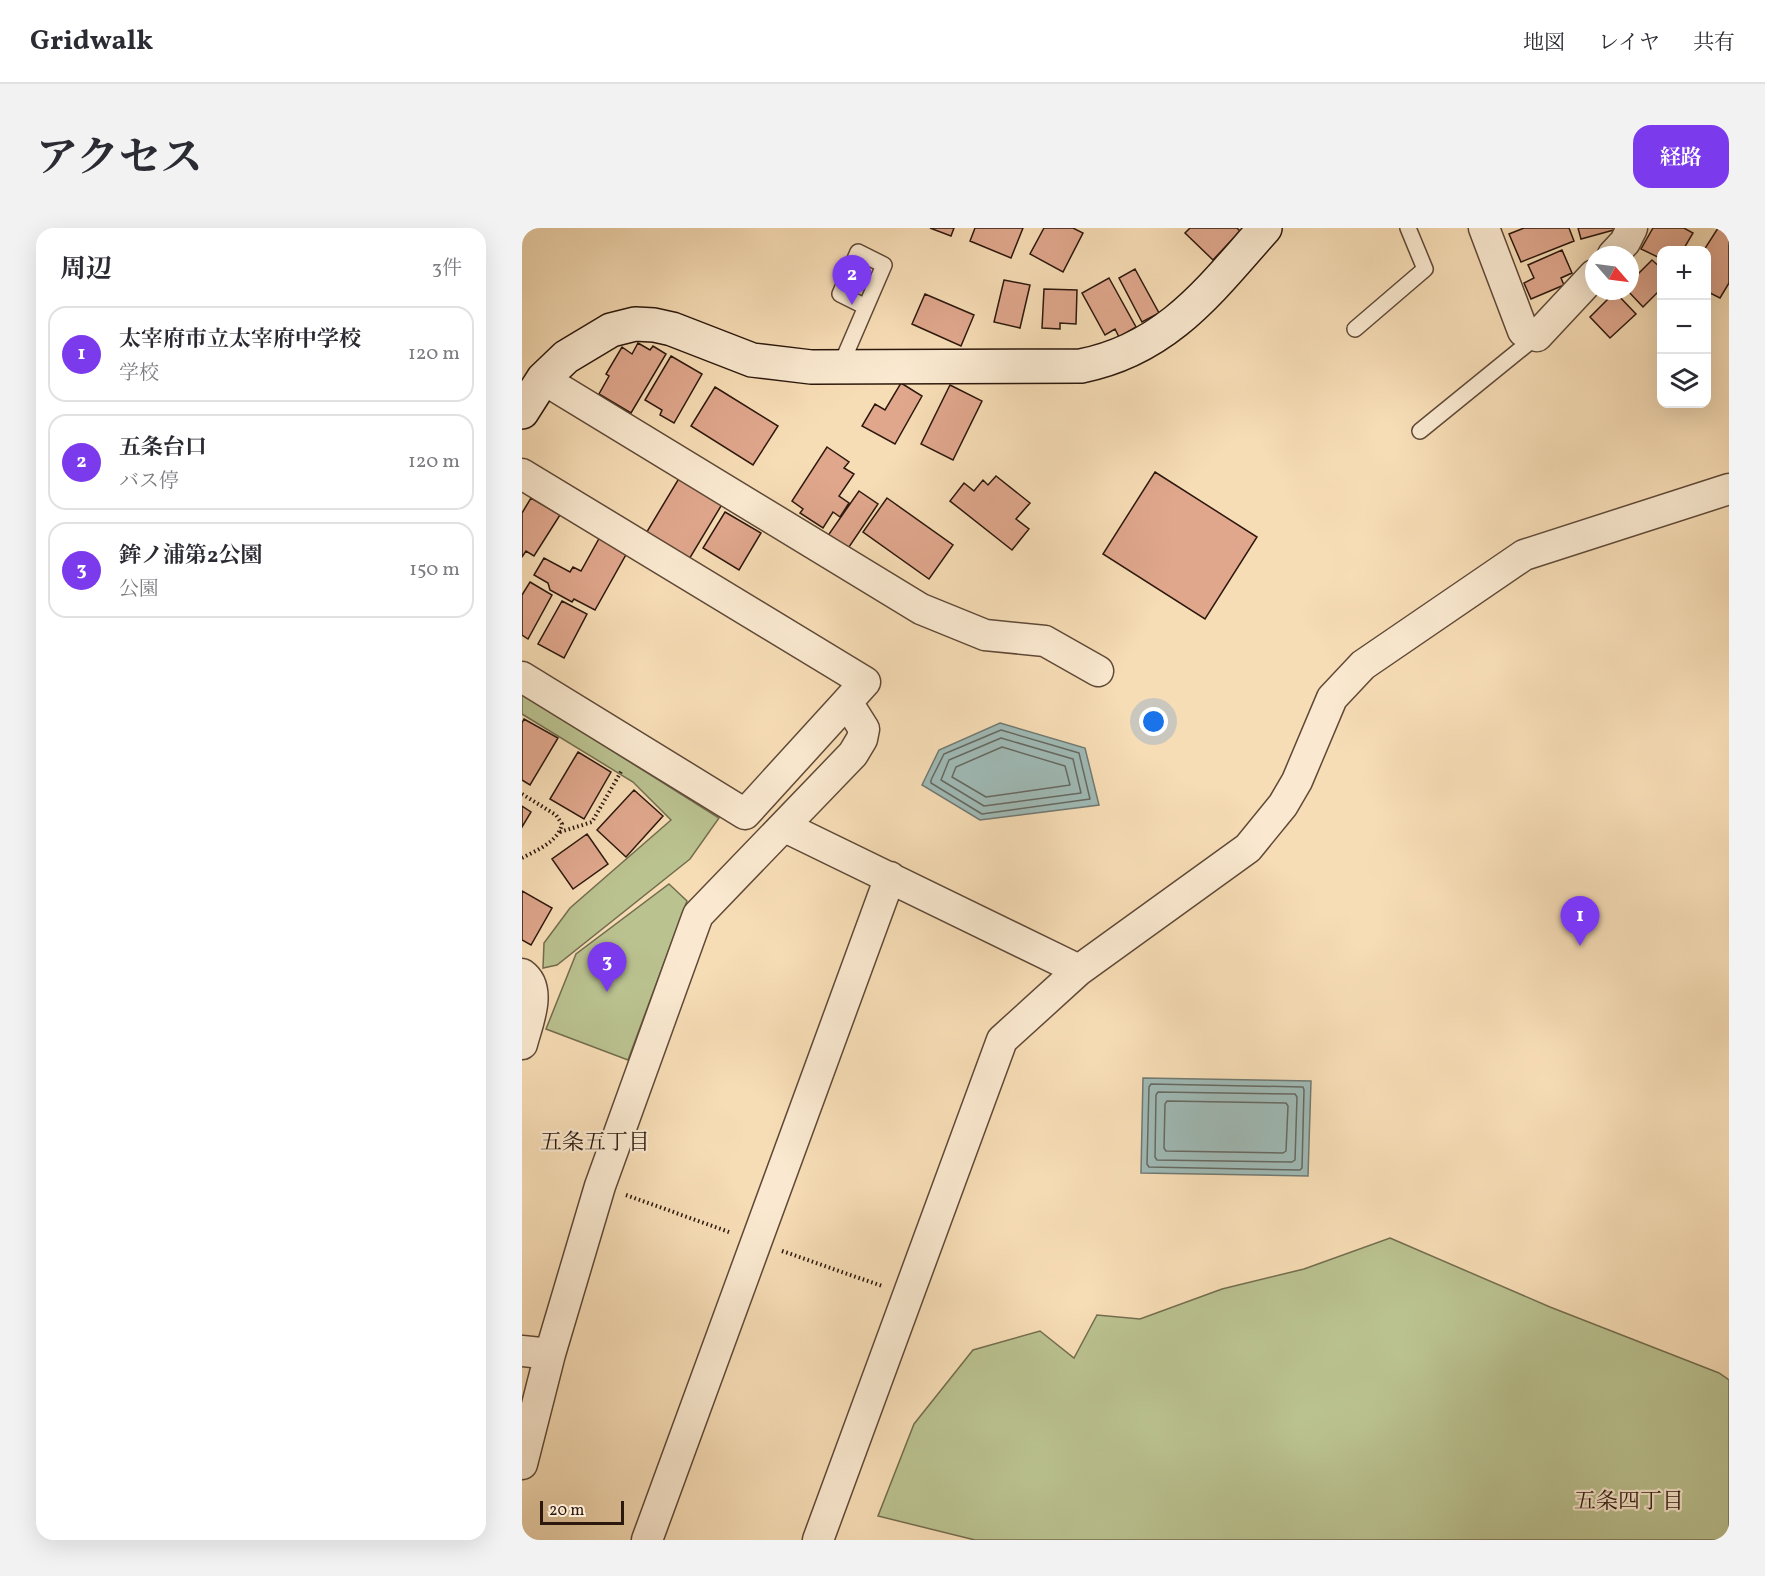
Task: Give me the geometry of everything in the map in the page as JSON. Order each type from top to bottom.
[{"type":"street","points":[[522,412],[543,379],[576,349],[611,330],[634,324],[654,324],[672,329],[752,360],[811,367],[1081,366],[1105,361],[1150,340],[1174,325],[1211,290],[1265,228]]},
{"type":"street","points":[[1484,228],[1523,331],[1537,336],[1585,285]]},
{"type":"street","points":[[1621,246],[1632,228]]},
{"type":"street","points":[[543,379],[921,609],[985,636],[1045,641],[1098,671]]},
{"type":"street","points":[[522,474],[866,682],[745,814],[522,677]]},
{"type":"street","points":[[818,1540],[1002,1040],[1079,970],[1248,848],[1288,797],[1297,781],[1332,698],[1363,665],[1524,555],[1729,489]]},
{"type":"street","points":[[522,1464],[536,1352],[600,1186],[698,915],[853,753],[862,740],[864,729],[847,702]]},
{"type":"street","points":[[784,827],[1079,970]]},
{"type":"street","points":[[647,1540],[890,877]]},
{"type":"street","points":[[522,974],[526,976],[532,987],[533,1002],[522,1044]]},
{"type":"lane","points":[[1355,329],[1425,269],[1408,228]]},
{"type":"lane","points":[[840,367],[885,265],[858,252],[840,294],[866,307]]},
{"type":"lane","points":[[1420,431],[1537,336]]},
{"type":"path","points":[[522,858],[550,842],[560,832],[592,822],[636,746]]},
{"type":"path","points":[[522,794],[556,815],[562,824],[560,832]]},
{"type":"green space","points":[[522,694],[719,818],[690,859],[557,965],[543,968],[544,943],[570,908],[671,820],[633,782],[522,714]]},
{"type":"green space","points":[[669,884],[687,901],[628,1060],[546,1029],[576,954]]},
{"type":"green space","points":[[1390,1238],[1550,1307],[1719,1373],[1729,1380],[1729,1540],[975,1540],[878,1516],[914,1424],[973,1350],[1040,1331],[1074,1358],[1097,1315],[1140,1319],[1222,1289],[1304,1269]]},
{"type":"water","points":[[1000,723],[1085,748],[1099,805],[980,820],[922,785],[939,750]]},
{"type":"water","points":[[1143,1078],[1311,1081],[1308,1176],[1141,1173]]},
{"type":"building","points":[[930,228],[954,228],[951,236]]},
{"type":"building","points":[[975,228],[1023,228],[1011,258],[970,241]]},
{"type":"building","points":[[1044,228],[1073,228],[1083,233],[1063,272],[1030,254]]},
{"type":"building","points":[[1190,228],[1237,228],[1240,231],[1213,260],[1185,233]]},
{"type":"building","points":[[1524,228],[1569,228],[1574,241],[1521,262],[1509,234]]},
{"type":"building","points":[[1578,228],[1621,228],[1581,239]]},
{"type":"building","points":[[1653,228],[1684,228],[1693,233],[1685,246],[1657,246],[1657,257],[1641,249]]},
{"type":"building","points":[[1718,228],[1729,228],[1729,283],[1720,298],[1711,294],[1711,246],[1707,246]]},
{"type":"building","points":[[1562,250],[1572,273],[1561,278],[1564,285],[1531,299],[1524,283],[1534,278],[1528,265]]},
{"type":"building","points":[[1652,260],[1657,264],[1657,293],[1643,307],[1636,300],[1639,300],[1639,273]]},
{"type":"building","points":[[1135,269],[1159,313],[1142,322],[1119,278]]},
{"type":"building","points":[[1109,278],[1136,327],[1119,337],[1115,329],[1105,335],[1082,293]]},
{"type":"building","points":[[1004,280],[1030,285],[1020,328],[994,322]]},
{"type":"building","points":[[1044,289],[1077,290],[1076,324],[1060,323],[1060,329],[1042,328]]},
{"type":"building","points":[[925,294],[974,315],[961,346],[912,324]]},
{"type":"building","points":[[1607,300],[1623,300],[1636,314],[1610,338],[1590,317]]},
{"type":"building","points":[[638,343],[650,350],[653,346],[666,354],[631,413],[599,394],[609,376],[606,374],[622,347],[632,354]]},
{"type":"building","points":[[671,356],[702,374],[674,423],[660,415],[662,410],[645,400]]},
{"type":"building","points":[[901,383],[922,396],[895,444],[862,426],[875,404],[885,410]]},
{"type":"building","points":[[950,385],[982,401],[953,460],[921,444]]},
{"type":"building","points":[[715,387],[778,426],[753,465],[691,426]]},
{"type":"building","points":[[827,447],[849,462],[844,468],[854,474],[839,496],[849,503],[840,517],[833,512],[823,528],[800,513],[803,509],[792,501]]},
{"type":"building","points":[[1155,472],[1257,537],[1205,619],[1103,554]]},
{"type":"building","points":[[681,475],[724,501],[688,561],[645,535]]},
{"type":"building","points":[[996,476],[1030,503],[1016,519],[1029,529],[1012,550],[950,501],[964,483],[974,491],[983,480],[988,485]]},
{"type":"building","points":[[859,491],[878,504],[847,550],[827,537]]},
{"type":"building","points":[[531,498],[560,515],[534,556],[526,551],[522,557],[522,513]]},
{"type":"building","points":[[887,498],[953,545],[929,579],[863,532]]},
{"type":"building","points":[[725,512],[761,533],[739,570],[703,548]]},
{"type":"building","points":[[601,535],[628,551],[595,610],[574,599],[572,602],[550,590],[548,583],[534,575],[544,558],[570,572],[573,567],[581,571]]},
{"type":"building","points":[[530,582],[552,595],[528,639],[522,635],[522,595]]},
{"type":"building","points":[[562,601],[587,614],[564,658],[538,644]]},
{"type":"building","points":[[524,719],[558,738],[530,785],[522,780],[522,723]]},
{"type":"building","points":[[578,752],[611,772],[584,819],[550,799]]},
{"type":"building","points":[[634,790],[663,816],[626,857],[597,830]]},
{"type":"building","points":[[522,806],[531,812],[522,827]]},
{"type":"building","points":[[587,834],[608,864],[573,889],[552,859]]},
{"type":"building","points":[[522,891],[552,908],[531,945],[522,940]]},
{"type":"place","name":"五条台口","points":[[852,305]]},
{"type":"place","name":"太宰府市立太宰府中学校","points":[[1580,946]]},
{"type":"place","name":"鉾ノ浦第2公園","points":[[607,992]]},
{"type":"district","name":"五条五丁目","points":[[595,1141]]},
{"type":"district","name":"五条四丁目","points":[[1629,1500]]}]
